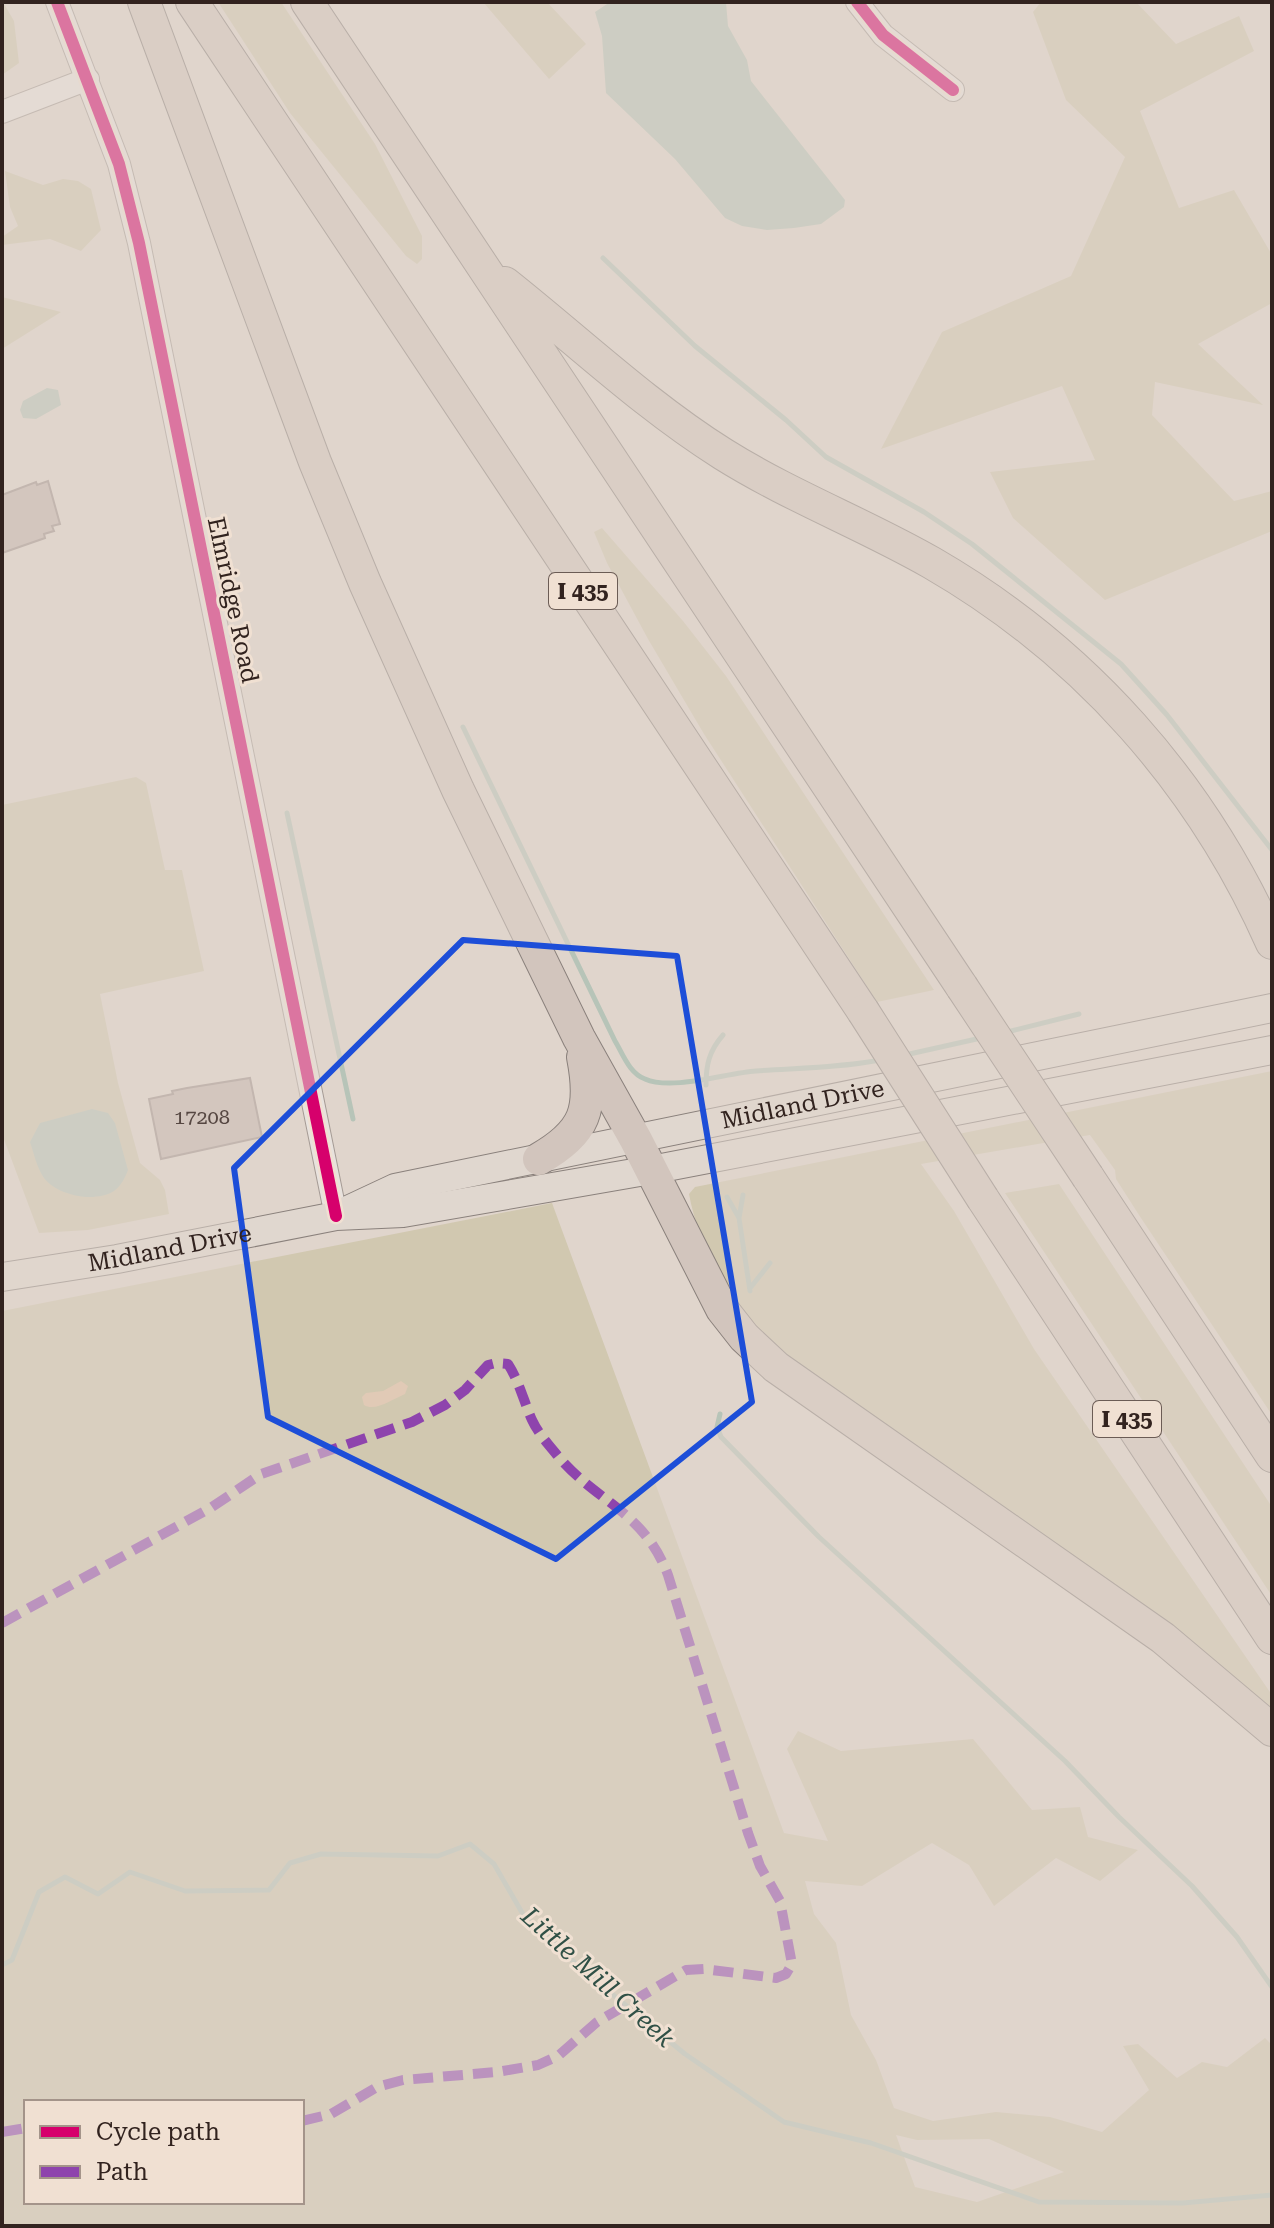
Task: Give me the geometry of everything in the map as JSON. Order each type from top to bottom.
[{"type":"highway","points":[[144,2],[281,376],[365,583],[458,790],[579,1038],[636,1140],[722,1309],[744,1337],[776,1367],[1163,1638],[1272,1730]]},
{"type":"highway","name":"I 435","points":[[192,2],[863,1011],[1272,1638]]},
{"type":"highway","points":[[307,2],[1272,1456]]},
{"type":"highway","points":[[479,262],[687,430],[766,480],[930,562],[1012,615],[1080,671],[1146,740],[1181,784],[1230,860],[1272,943]]},
{"type":"highway","points":[[539,1159],[573,1134],[587,1108],[589,1084],[579,1038]]},
{"type":"main road","name":"Midland Drive","points":[[336,1216],[395,1188],[1272,1008]]},
{"type":"main road","name":"Midland Drive","points":[[2,1277],[117,1259],[336,1216],[403,1213],[651,1170],[1272,1050]]},
{"type":"street","name":"Elmridge Road","points":[[57,2],[119,164],[139,243],[336,1216]]},
{"type":"street","points":[[857,2],[883,35],[953,90]]},
{"type":"street","points":[[2,112],[88,79]]},
{"type":"highlighted area","points":[[463,940],[677,956],[752,1402],[556,1559],[268,1417],[234,1168]]},
{"type":"shaded area","points":[[3,2],[14,21],[19,63],[2,75]]},
{"type":"shaded area","points":[[218,2],[281,2],[375,144],[422,236],[422,259],[417,264],[406,256],[290,113]]},
{"type":"shaded area","points":[[483,2],[547,2],[586,44],[549,79]]},
{"type":"shaded area","points":[[610,2],[726,2],[728,26],[747,60],[751,81],[845,200],[844,207],[821,224],[794,228],[767,230],[742,226],[725,218],[675,159],[606,93],[602,36],[595,12]]},
{"type":"shaded area","points":[[1041,2],[1136,2],[1176,44],[1239,16],[1254,51],[1140,111],[1179,208],[1234,190],[1272,255],[1272,303],[1198,344],[1263,405],[1155,382],[1152,415],[1234,501],[1272,491],[1272,531],[1105,600],[1013,518],[990,472],[1095,460],[1062,386],[881,449],[942,332],[1071,276],[1125,157],[1066,100],[1033,12]]},
{"type":"shaded area","points":[[5,171],[43,185],[63,179],[78,181],[91,189],[101,230],[81,251],[50,239],[2,245],[2,237],[18,226],[10,207]]},
{"type":"shaded area","points":[[2,297],[61,312],[2,349]]},
{"type":"shaded area","points":[[47,388],[58,390],[61,405],[36,419],[23,418],[20,410],[23,401]]},
{"type":"shaded area","points":[[602,528],[726,676],[934,990],[877,1002],[704,734],[648,639],[594,532]]},
{"type":"shaded area","points":[[136,777],[146,783],[165,870],[182,870],[204,971],[100,994],[118,1083],[140,1163],[160,1180],[169,1214],[88,1230],[39,1233],[2,1134],[2,805]]},
{"type":"shaded area","points":[[1272,1071],[1272,1415],[1139,1215],[1116,1179],[1115,1170],[1090,1135],[921,1164],[954,1211],[1034,1349],[1272,1695],[1272,1716],[775,1348],[740,1312],[721,1280],[701,1238],[689,1194],[695,1187]]},
{"type":"shaded area","points":[[92,1109],[108,1113],[115,1123],[128,1170],[114,1191],[97,1197],[77,1196],[58,1189],[44,1178],[30,1142],[40,1123]]},
{"type":"shaded area","points":[[1059,1184],[1272,1507],[1272,1596],[1005,1193]]},
{"type":"shaded area","points":[[552,1203],[784,1833],[828,1841],[787,1749],[798,1731],[841,1751],[973,1739],[1032,1810],[1080,1807],[1088,1837],[1138,1850],[1100,1881],[1056,1858],[994,1906],[969,1865],[932,1843],[862,1886],[805,1881],[814,1914],[836,1943],[851,2015],[876,2060],[894,2108],[933,2121],[996,2112],[1050,2117],[1102,2132],[1149,2090],[1123,2046],[1138,2044],[1177,2078],[1202,2062],[1227,2067],[1265,2038],[1272,2045],[1272,2226],[2,2226],[2,1311]],"holes":[[[896,2135],[917,2140],[989,2139],[1064,2172],[977,2202],[915,2187]]]},
{"type":"sand","points":[[401,1381],[408,1386],[405,1394],[379,1406],[364,1405],[362,1397],[366,1393],[383,1391]]},
{"type":"building","points":[[48,481],[60,524],[52,526],[54,531],[44,534],[45,538],[2,553],[2,495],[36,482],[37,485]]},
{"type":"building","points":[[250,1078],[262,1137],[161,1159],[149,1099],[173,1094],[172,1091]]},
{"type":"waterway","points":[[603,258],[695,346],[826,457],[924,512],[972,544],[1121,664],[1167,715],[1272,850]]},
{"type":"waterway","points":[[463,727],[615,1041],[627,1063],[639,1076],[670,1083],[756,1071],[880,1060]]},
{"type":"waterway","points":[[287,813],[353,1119]]},
{"type":"waterway","points":[[1007,1032],[1079,1014]]},
{"type":"waterway","points":[[706,1085],[709,1058],[723,1035]]},
{"type":"waterway","points":[[905,1055],[981,1038]]},
{"type":"waterway","points":[[739,1218],[743,1195]]},
{"type":"waterway","points":[[727,1197],[739,1218],[750,1291]]},
{"type":"waterway","points":[[751,1287],[770,1263]]},
{"type":"waterway","points":[[720,1414],[717,1427],[721,1437],[819,1537],[1065,1761],[1192,1886],[1237,1937],[1272,1987]]},
{"type":"waterway","name":"Little Mill Creek","points":[[2,1965],[12,1960],[39,1892],[65,1877],[98,1894],[130,1872],[185,1891],[269,1890],[290,1863],[321,1854],[438,1856],[470,1844],[494,1864],[524,1916],[584,1971],[685,2054],[784,2122],[871,2143],[1039,2202],[1183,2203],[1272,2195]]},
{"type":"marked path","points":[[2,1623],[212,1507],[261,1474],[412,1422],[445,1405],[465,1390],[488,1365],[496,1363],[508,1364],[534,1425],[557,1455],[633,1522],[658,1553],[668,1575],[748,1833],[760,1866],[780,1901],[792,1964],[786,1974],[776,1978],[704,1969],[686,1970],[597,2022],[558,2056],[538,2065],[497,2072],[403,2080],[377,2087],[331,2114],[304,2121]]},
{"type":"marked path","points":[[2,2132],[24,2128]]},
{"type":"cycle path","points":[[57,2],[119,164],[139,243],[336,1216]]},
{"type":"cycle path","points":[[857,2],[883,35],[953,90]]}]
